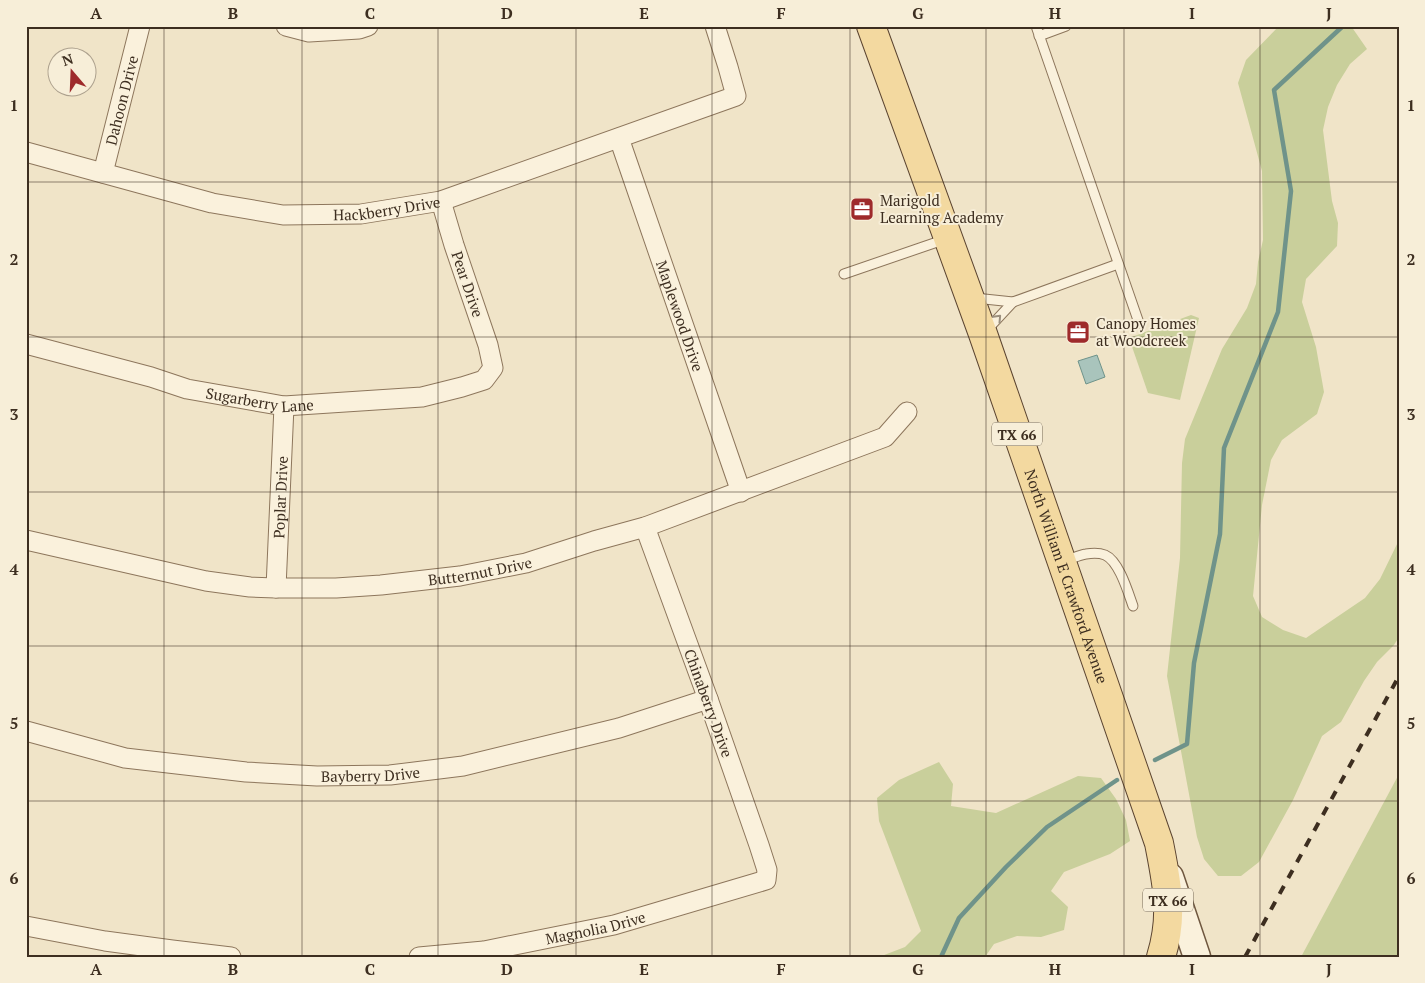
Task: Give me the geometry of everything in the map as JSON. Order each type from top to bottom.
[{"type":"main road","name":"North William E Crawford Avenue","points":[[872,26],[983,334],[1159,843]]},
{"type":"main road","name":"TX 66","points":[[1159,843],[1168,892],[1169,920],[1161,957]]},
{"type":"main road","points":[[1159,843],[1197,957]]},
{"type":"street","name":"Dahoon Drive","points":[[103,173],[140,26]]},
{"type":"street","points":[[286,26],[309,32],[359,29],[368,26]]},
{"type":"street","name":"Hackberry Drive","points":[[26,152],[212,203],[283,215],[361,214],[441,201],[736,96],[715,26]]},
{"type":"street","name":"Maplewood Drive","points":[[619,138],[741,492]]},
{"type":"street","name":"Pear Drive","points":[[441,201],[488,345],[493,368]]},
{"type":"street","name":"Sugarberry Lane","points":[[26,344],[151,377],[187,389],[284,406],[422,397],[484,380],[493,368]]},
{"type":"street","name":"Poplar Drive","points":[[276,588],[284,406]]},
{"type":"street","name":"Butternut Drive","points":[[26,540],[206,581],[250,587],[336,588],[460,576],[526,564],[594,541],[645,528],[885,437],[907,412]]},
{"type":"street","name":"Chinaberry Drive","points":[[645,528],[760,845],[767,870],[766,880]]},
{"type":"street","name":"Bayberry Drive","points":[[26,731],[124,758],[246,772],[317,776],[390,775],[482,762],[619,728],[708,699]]},
{"type":"street","name":"Magnolia Drive","points":[[419,957],[484,951],[614,925],[766,880]]},
{"type":"street","points":[[26,926],[105,941],[231,957]]},
{"type":"lane","points":[[1036,26],[1139,323]]},
{"type":"lane","points":[[1039,36],[1066,26]]},
{"type":"lane","points":[[844,274],[948,238]]},
{"type":"lane","points":[[970,298],[1013,302],[1118,264]]},
{"type":"lane","points":[[983,334],[1013,302]]},
{"type":"lane","points":[[1061,562],[1085,554],[1096,553],[1107,556],[1116,565],[1122,576],[1133,606]]},
{"type":"green space","points":[[1279,26],[1351,26],[1367,49],[1350,64],[1337,85],[1328,107],[1323,130],[1332,201],[1338,223],[1337,246],[1306,279],[1302,302],[1316,347],[1324,392],[1317,414],[1282,440],[1271,460],[1262,505],[1253,596],[1262,617],[1283,630],[1306,638],[1365,598],[1380,579],[1399,540],[1399,637],[1394,645],[1377,662],[1364,681],[1341,722],[1322,736],[1293,800],[1259,862],[1241,876],[1218,876],[1204,859],[1197,837],[1167,676],[1180,558],[1182,463],[1185,439],[1222,349],[1247,308],[1256,284],[1263,240],[1262,171],[1238,83],[1246,60]]},
{"type":"green space","points":[[1191,315],[1199,318],[1180,400],[1148,393],[1129,338]]},
{"type":"green space","points":[[939,762],[953,784],[951,806],[996,813],[1078,776],[1101,778],[1116,799],[1126,820],[1130,841],[1110,854],[1064,872],[1051,891],[1068,907],[1064,930],[1041,937],[1017,936],[994,944],[985,957],[879,957],[905,947],[921,931],[879,821],[877,798],[899,780]]},
{"type":"green space","points":[[1399,774],[1399,957],[1301,957]]},
{"type":"water","points":[[1097,355],[1105,377],[1086,384],[1078,361]]},
{"type":"waterway","points":[[1155,760],[1187,744],[1194,663],[1220,534],[1224,448],[1278,312],[1291,191],[1274,90],[1343,26]]},
{"type":"waterway","points":[[941,957],[959,918],[1006,867],[1047,827],[1117,780]]},
{"type":"railway","points":[[1245,957],[1399,676]]},
{"type":"place","name":"Marigold Learning Academy","points":[[862,209]]},
{"type":"place","name":"Canopy Homes at Woodcreek","points":[[1078,332]]}]
